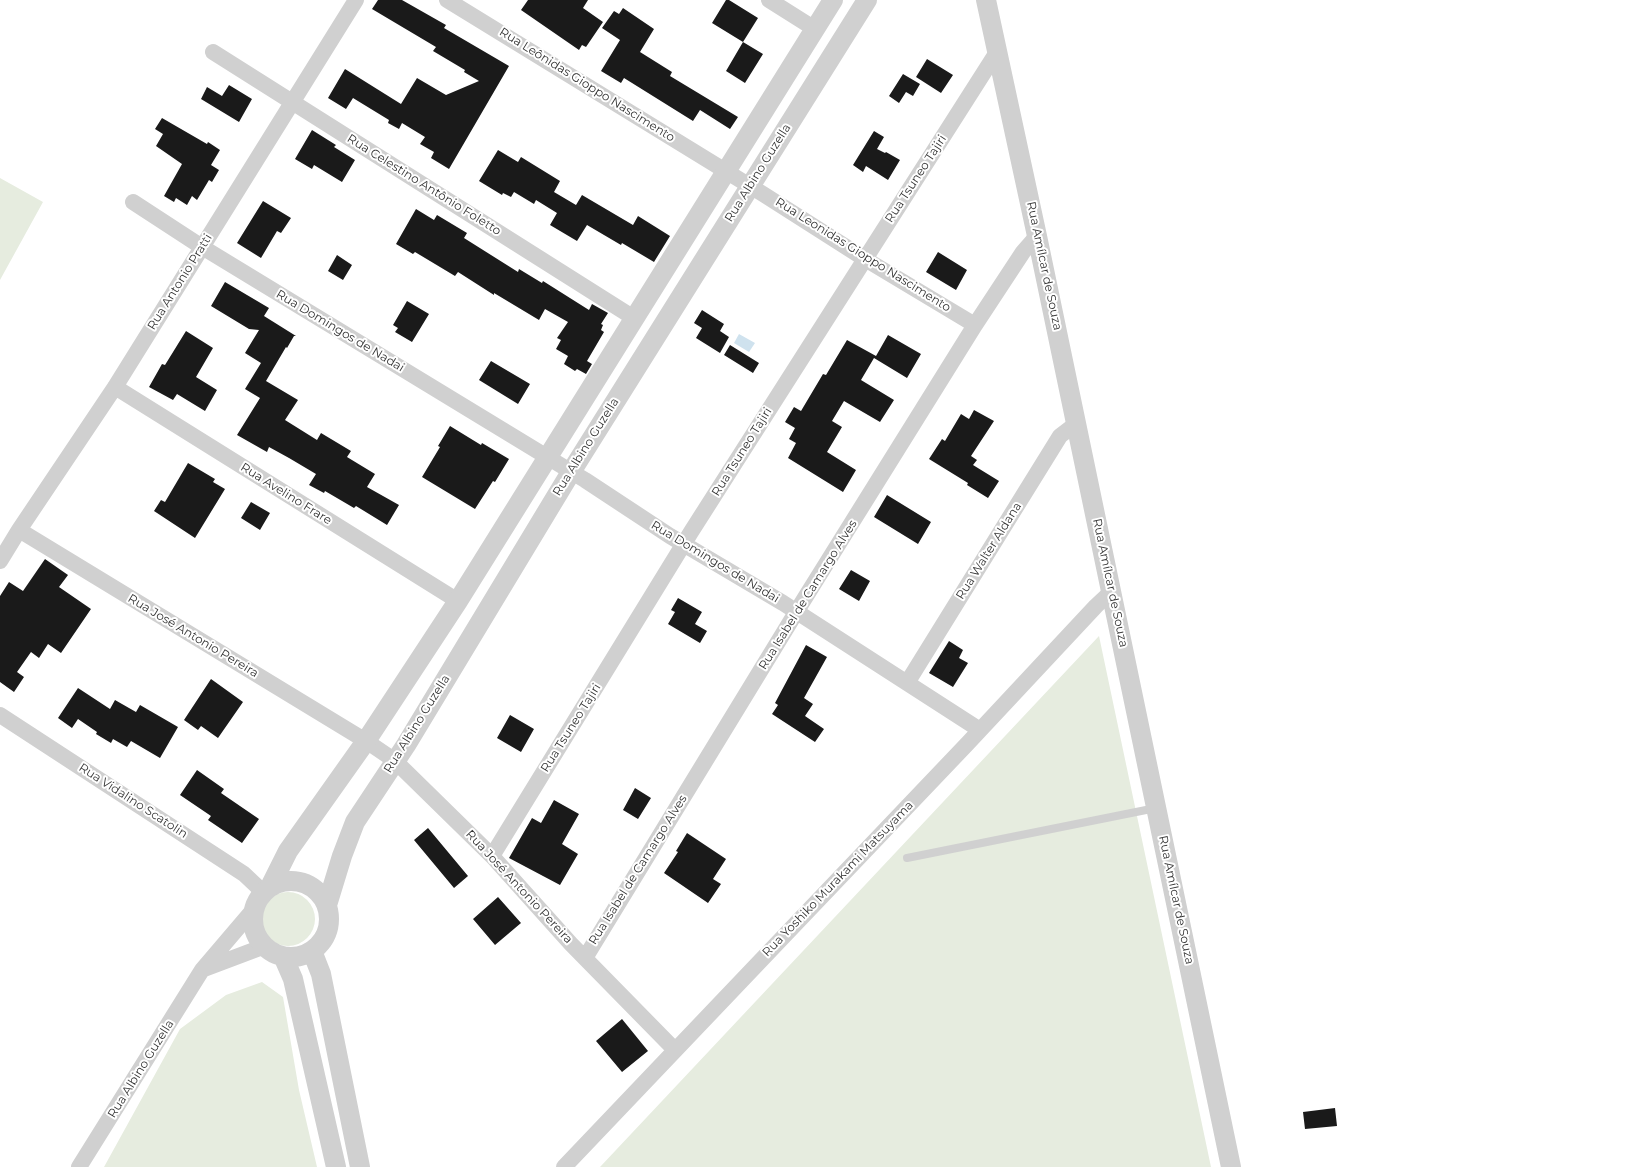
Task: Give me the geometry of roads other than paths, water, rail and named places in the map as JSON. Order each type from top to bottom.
[{"type":"street","name":"Rua Antonio Pratti","points":[[0,562],[19,530],[115,387],[356,0]]},
{"type":"street","name":"Rua Leônidas Gioppo Nascimento","points":[[447,0],[750,185]]},
{"type":"street","points":[[769,0],[815,29]]},
{"type":"street","points":[[263,896],[279,882],[297,881],[306,884],[318,893],[327,905],[329,916],[326,936],[312,951],[293,957],[282,956],[265,946],[258,938],[254,929],[253,919],[263,896],[288,851],[366,741],[458,601],[833,0]]},
{"type":"street","name":"Rua Albino Guzella","points":[[327,905],[342,856],[355,822],[394,760],[406,745],[571,472],[867,0]]},
{"type":"street","name":"Rua Amílcar de Souza","points":[[986,0],[1038,236],[1231,1167]]},
{"type":"street","name":"Rua Celestino Antônio Foletto","points":[[213,52],[634,318]]},
{"type":"street","name":"Rua Tsuneo Tajiri","points":[[492,856],[684,544],[997,52]]},
{"type":"street","name":"Rua Leonidas Gioppo Nascimento","points":[[750,185],[865,259],[976,325]]},
{"type":"street","name":"Rua Domingos de Nadai","points":[[133,202],[202,247],[797,612],[980,730]]},
{"type":"street","name":"Rua Isabel de Camargo Alves","points":[[585,958],[797,612],[976,325],[1023,252],[1038,236]]},
{"type":"street","name":"Rua Avelino Frare","points":[[115,387],[458,601]]},
{"type":"street","name":"Rua Walter Aldana","points":[[907,683],[1060,436],[1077,424]]},
{"type":"street","name":"Rua José Antonio Pereira","points":[[19,530],[366,741],[394,760],[492,856],[585,958],[675,1050]]},
{"type":"street","name":"Rua Yoshiko Murakami Matsuyama","points":[[564,1167],[1096,606],[1112,591]]},
{"type":"street","name":"Rua Vidalino Scatolin","points":[[0,714],[244,874],[263,896]]},
{"type":"street","name":"Rua Albino Guzella","points":[[79,1167],[202,970],[263,896]]},
{"type":"street","points":[[202,970],[265,946]]},
{"type":"street","points":[[312,951],[321,974],[360,1167]]},
{"type":"street","points":[[282,956],[293,979],[336,1167]]},
{"type":"lane","points":[[907,858],[1156,808]]},
{"type":"water","points":[[739,334],[755,343],[749,352],[734,343]]}]
